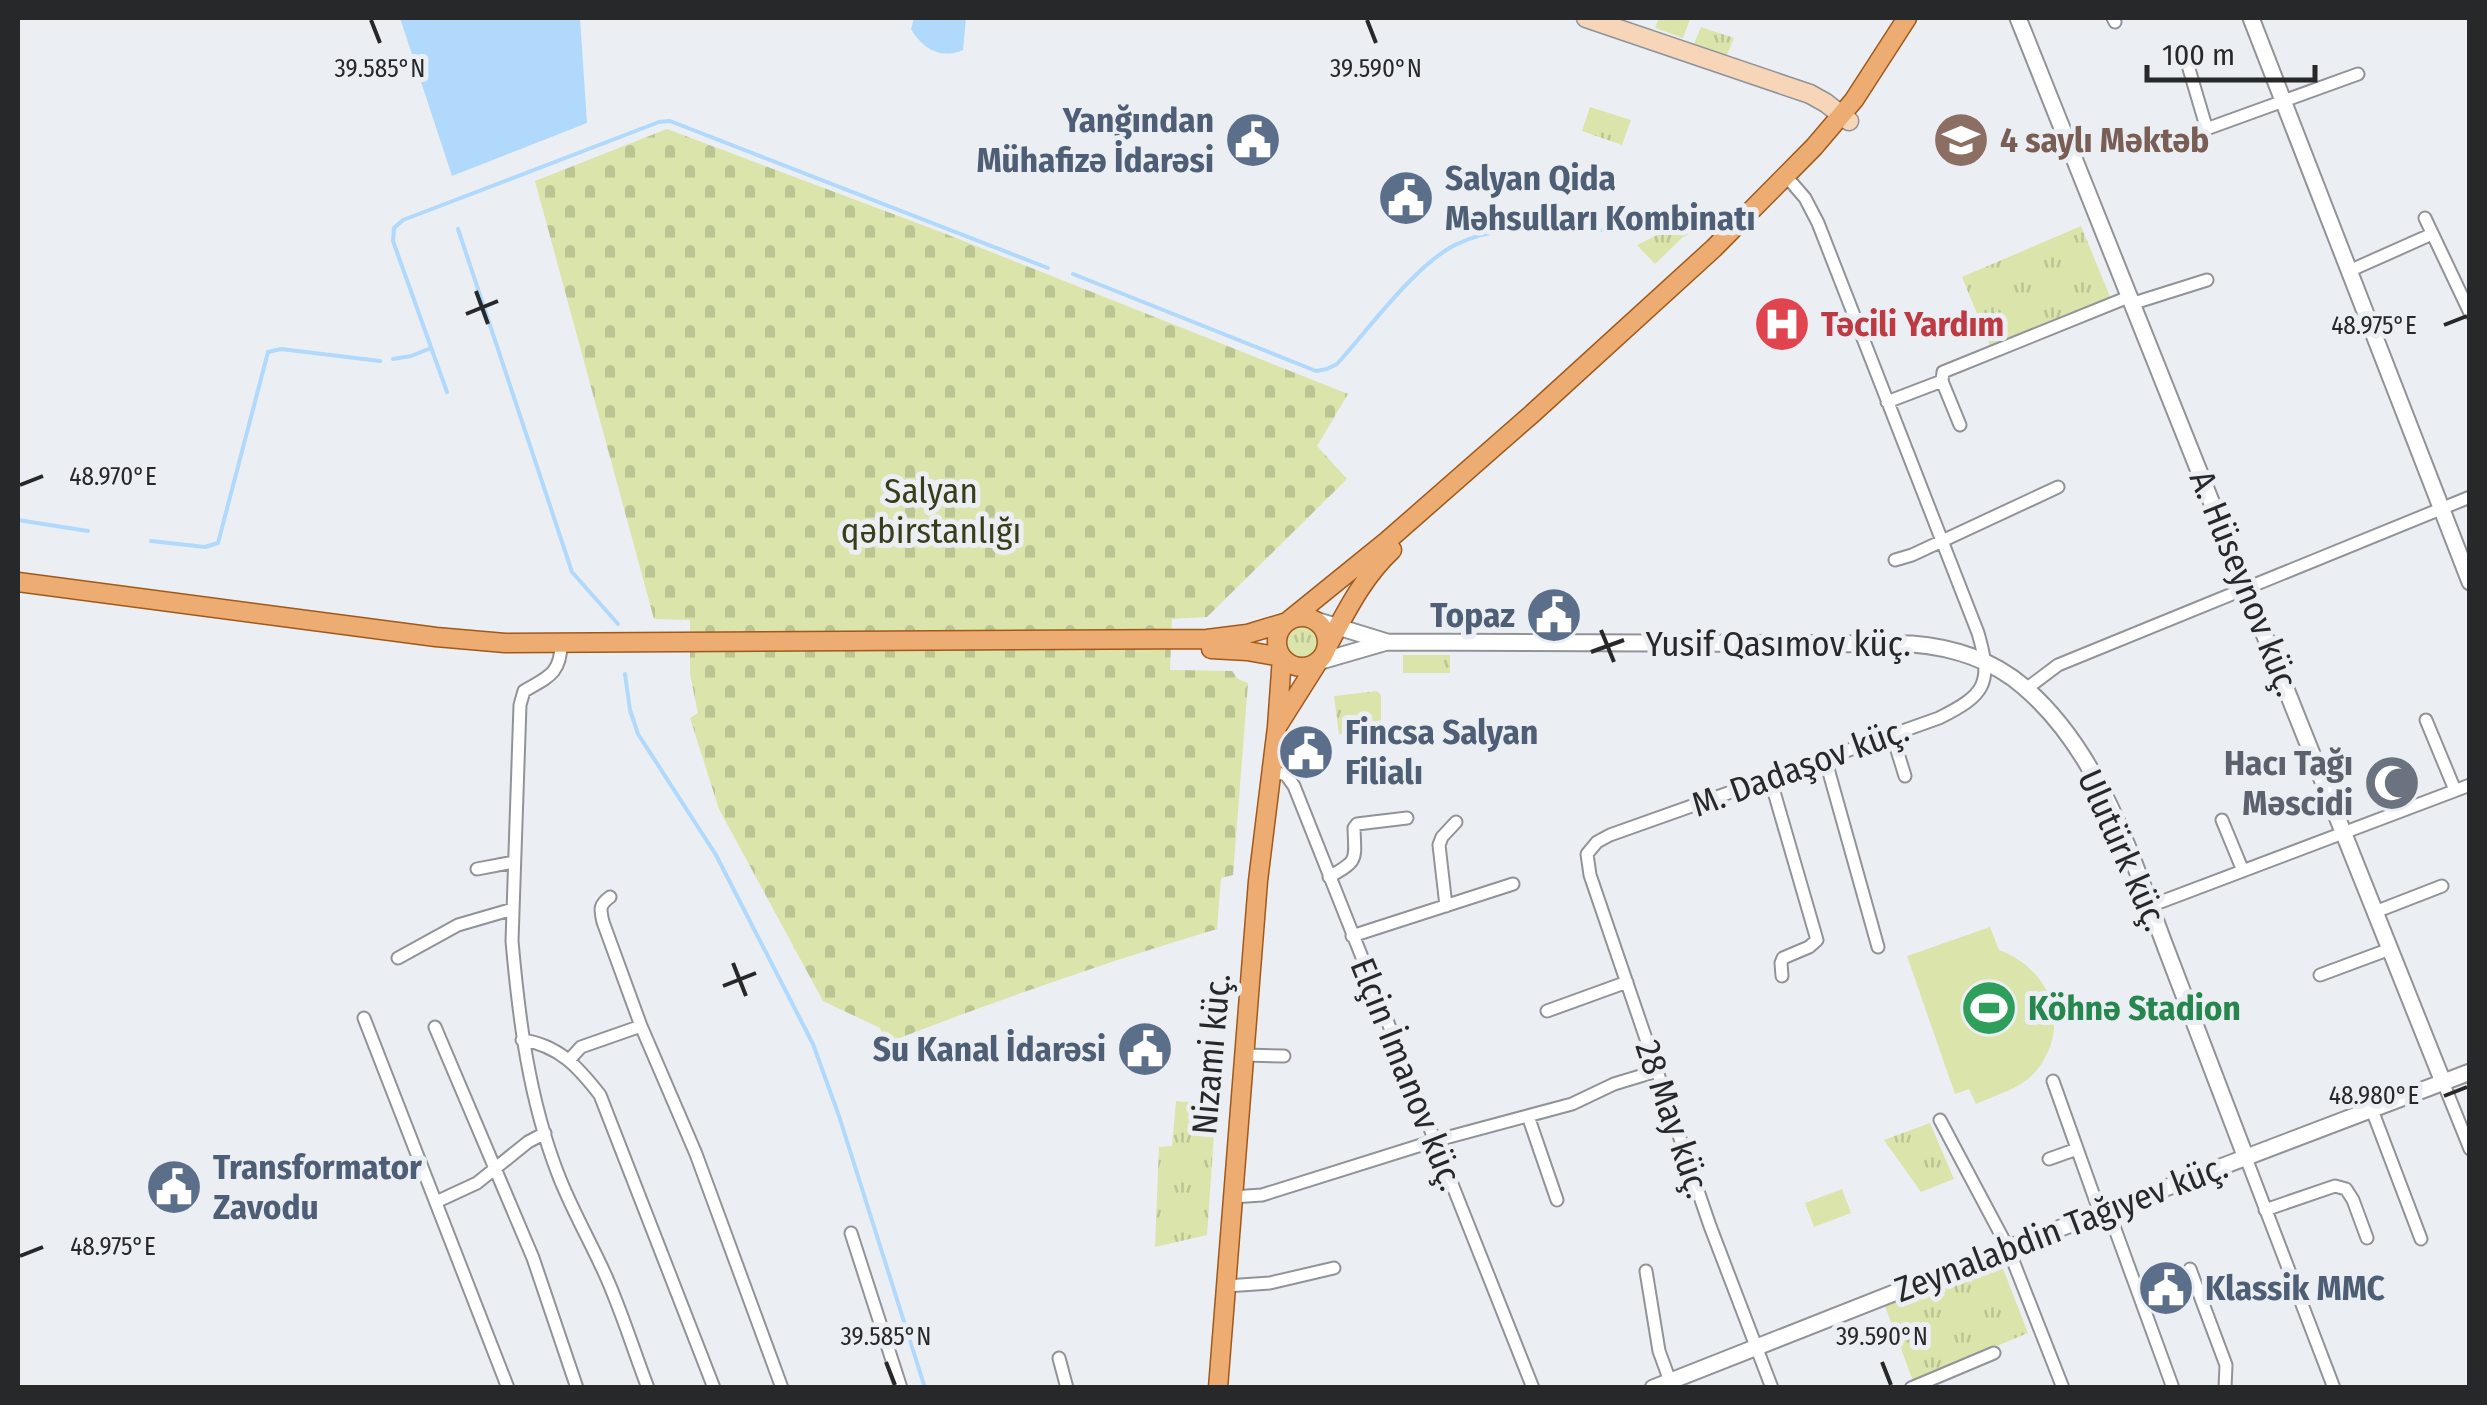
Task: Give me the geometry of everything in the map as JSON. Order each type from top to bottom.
[{"type":"main road","points":[[1586,18],[1792,86],[1819,98],[1845,118]]},
{"type":"main road","points":[[1282,657],[1278,635],[1286,622],[1400,528],[1678,283],[1845,118],[1908,18]]},
{"type":"main road","points":[[1277,727],[1370,572],[1388,552],[1609,358],[1792,184],[1890,65],[1918,18]]},
{"type":"main road","points":[[18,582],[436,637],[561,648],[1209,649],[1282,657],[1303,667],[1322,655],[1326,633],[1316,621],[1301,616],[1247,634],[1207,639],[561,648],[470,652],[18,594]]},
{"type":"main road","name":"Nizami küç.","points":[[1218,1388],[1258,881],[1282,657]]},
{"type":"street","name":"A. Hüseynov küç.","points":[[2018,18],[2470,1149]]},
{"type":"street","points":[[2255,18],[2470,582]]},
{"type":"street","points":[[2187,62],[2209,128],[2358,74]]},
{"type":"street","points":[[1792,184],[1805,198],[1818,223],[1978,632],[1985,663]]},
{"type":"street","points":[[2425,218],[2470,313]]},
{"type":"street","points":[[2349,271],[2432,234]]},
{"type":"street","points":[[1960,425],[1942,381],[1946,370],[2132,300],[2206,280]]},
{"type":"street","points":[[1887,402],[1942,381]]},
{"type":"street","points":[[1895,560],[2058,487]]},
{"type":"street","points":[[2026,688],[2058,665],[2470,497]]},
{"type":"street","points":[[1309,618],[1387,642]]},
{"type":"street","points":[[1322,655],[1387,642]]},
{"type":"street","name":"Yusif Qasımov küç.","points":[[1387,642],[1912,644],[1947,648],[1985,663]]},
{"type":"street","points":[[561,648],[560,664],[522,694],[512,908],[522,1040],[530,1084],[558,1173],[605,1274],[648,1388]]},
{"type":"street","name":"Ulutürk küç.","points":[[1985,663],[2026,688],[2050,713],[2077,748],[2108,804],[2334,1388]]},
{"type":"street","name":"M. Dadaşov küç.","points":[[1590,848],[1610,835],[1939,718],[1970,702],[1984,680],[1985,663]]},
{"type":"street","points":[[2426,720],[2456,790]]},
{"type":"street","points":[[1892,734],[1905,776]]},
{"type":"street","points":[[1825,758],[1878,947]]},
{"type":"street","name":"Elçin İmanov küç.","points":[[1271,771],[1291,779],[1533,1388]]},
{"type":"street","points":[[1770,778],[1816,940],[1783,958],[1782,976]]},
{"type":"street","points":[[2150,906],[2470,785]]},
{"type":"street","points":[[1329,877],[1351,865],[1355,856],[1354,828],[1358,824],[1408,818]]},
{"type":"street","points":[[2222,820],[2243,871]]},
{"type":"street","points":[[1446,906],[1439,845],[1456,822]]},
{"type":"street","name":"28 May küç.","points":[[1590,848],[1590,875],[1710,1226],[1772,1388]]},
{"type":"street","points":[[477,868],[514,862]]},
{"type":"street","points":[[1352,936],[1513,884]]},
{"type":"street","points":[[2375,912],[2442,886]]},
{"type":"street","points":[[610,897],[600,909],[782,1388]]},
{"type":"street","points":[[398,958],[458,925],[512,908]]},
{"type":"street","points":[[2320,975],[2390,950]]},
{"type":"street","points":[[1547,1011],[1627,982]]},
{"type":"street","points":[[364,1018],[508,1388]]},
{"type":"street","points":[[570,1059],[581,1047],[642,1026]]},
{"type":"street","points":[[435,1027],[533,1258],[578,1388]]},
{"type":"street","points":[[522,1040],[540,1043],[570,1059],[603,1103],[714,1388]]},
{"type":"street","points":[[1244,1055],[1284,1056]]},
{"type":"street","points":[[1232,1197],[1262,1195],[1434,1141],[1572,1104],[1614,1084],[1657,1072]]},
{"type":"street","name":"Zeynalabdin Tağıyev küç.","points":[[1653,1388],[2470,1072]]},
{"type":"street","points":[[2054,1081],[2173,1388]]},
{"type":"street","points":[[2372,1110],[2421,1238]]},
{"type":"street","points":[[1528,1116],[1557,1200]]},
{"type":"street","points":[[1940,1120],[2008,1248],[2064,1388]]},
{"type":"street","points":[[436,1202],[478,1183],[528,1142],[545,1134]]},
{"type":"street","points":[[2049,1159],[2078,1150]]},
{"type":"street","points":[[2266,1210],[2335,1186],[2346,1188],[2368,1238]]},
{"type":"street","points":[[852,1233],[901,1388]]},
{"type":"street","points":[[1226,1286],[1270,1283],[1334,1268]]},
{"type":"street","points":[[2190,1270],[2226,1365],[2224,1388]]},
{"type":"street","points":[[1646,1272],[1658,1351],[1670,1381]]},
{"type":"street","points":[[1911,1388],[1994,1354]]},
{"type":"street","points":[[1059,1358],[1067,1388]]},
{"type":"green space","points":[[1659,18],[1690,19],[1683,38],[1655,28]]},
{"type":"green space","points":[[1701,27],[1734,38],[1727,55],[1694,44]]},
{"type":"green space","points":[[1590,107],[1631,120],[1622,145],[1582,131]]},
{"type":"green space","name":"Salyan qəbirstanlığı","points":[[667,129],[941,232],[1348,394],[1317,446],[1347,479],[1207,617],[1172,619],[1170,670],[1232,671],[1248,683],[1233,875],[1221,878],[1217,929],[886,1043],[880,1028],[823,1001],[719,809],[690,718],[698,713],[690,674],[690,620],[654,619],[535,181]]},
{"type":"green space","points":[[1706,211],[1713,223],[1683,237],[1655,264],[1637,245]]},
{"type":"green space","points":[[2081,226],[2111,299],[1991,348],[1962,277]]},
{"type":"green space","points":[[1302,627],[1313,631],[1317,642],[1313,653],[1302,657],[1291,653],[1287,642],[1291,631]]},
{"type":"green space","points":[[1403,655],[1450,655],[1450,673],[1403,673]]},
{"type":"green space","points":[[1377,691],[1381,695],[1381,730],[1339,734],[1334,696]]},
{"type":"green space","name":"Köhnə Stadion","points":[[1990,927],[1999,950],[2032,970],[2043,984],[2051,1000],[2053,1035],[2048,1053],[2031,1076],[1976,1104],[1969,1089],[1955,1094],[1907,956]]},
{"type":"green space","points":[[1176,1101],[1216,1104],[1207,1235],[1155,1247],[1159,1147],[1172,1146]]},
{"type":"green space","points":[[1930,1123],[1954,1179],[1921,1192],[1884,1140]]},
{"type":"green space","points":[[1842,1189],[1851,1213],[1814,1227],[1805,1203]]},
{"type":"green space","points":[[2000,1261],[2028,1333],[1913,1381],[1885,1306]]},
{"type":"water","points":[[400,18],[580,18],[587,123],[452,176]]},
{"type":"water","points":[[914,18],[966,18],[963,50],[947,54],[926,47],[911,29]]},
{"type":"waterway","points":[[447,392],[393,241],[394,228],[403,220],[659,122],[670,121],[1048,268]]},
{"type":"waterway","points":[[1073,274],[1316,371],[1337,364],[1408,282],[1455,245],[1504,230],[1658,227],[1700,208]]},
{"type":"waterway","points":[[458,229],[572,572],[618,624]]},
{"type":"waterway","points":[[393,359],[431,348]]},
{"type":"waterway","points":[[151,541],[205,547],[218,543],[268,352],[281,349],[380,361]]},
{"type":"waterway","points":[[18,520],[88,531]]},
{"type":"waterway","points":[[625,674],[638,734],[716,855],[813,1044],[925,1388]]},
{"type":"place","name":"Yanğından Mühafizə İdarəsi","points":[[1253,140]]},
{"type":"place","name":"4 saylı Məktəb","points":[[1961,140]]},
{"type":"place","name":"Salyan Qida Məhsulları Kombinatı","points":[[1406,198]]},
{"type":"place","name":"Təcili Yardım","points":[[1782,324]]},
{"type":"place","name":"Topaz","points":[[1554,615]]},
{"type":"place","name":"Fincsa Salyan Filialı","points":[[1306,752]]},
{"type":"place","name":"Hacı Tağı Məscidi","points":[[2392,783]]},
{"type":"place","name":"Köhnə Stadion","points":[[1989,1008]]},
{"type":"place","name":"Su Kanal İdarəsi","points":[[1145,1049]]},
{"type":"place","name":"Transformator Zavodu","points":[[174,1187]]},
{"type":"place","name":"Klassik MMC","points":[[2166,1288]]}]
